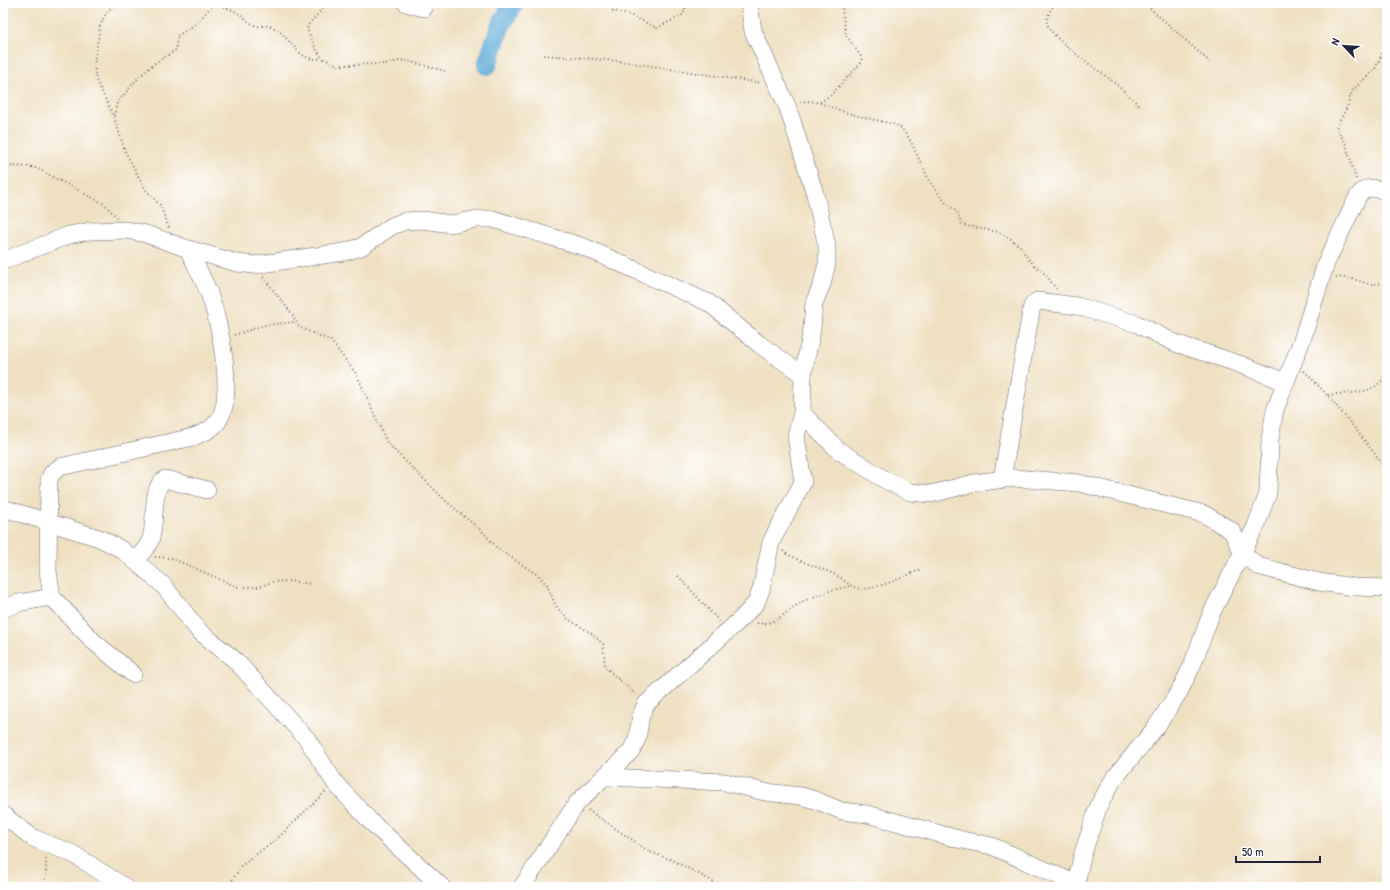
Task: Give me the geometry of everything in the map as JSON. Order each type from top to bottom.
[{"type":"street","points":[[406,3],[424,8]]},
{"type":"street","points":[[522,887],[577,803],[631,750],[637,739],[641,715],[646,704],[735,624],[756,603],[771,542],[803,482],[796,436],[802,413],[803,375],[812,329],[814,303],[822,284],[827,263],[827,246],[816,194],[790,113],[779,85],[753,31],[749,3]]},
{"type":"street","points":[[606,776],[725,782],[765,792],[808,798],[842,811],[867,814],[962,840],[992,846],[1076,885],[1083,853],[1099,805],[1113,780],[1156,727],[1179,692],[1192,666],[1211,614],[1256,526],[1268,493],[1270,439],[1274,417],[1285,382],[1304,334],[1322,273],[1362,191],[1367,188],[1387,191]]},
{"type":"street","points":[[3,261],[69,235],[90,231],[127,230],[146,234],[188,249],[237,263],[254,265],[344,252],[361,247],[392,226],[405,221],[423,220],[451,224],[477,219],[493,219],[584,247],[709,303],[759,344],[803,375]]},
{"type":"street","points":[[133,674],[93,641],[52,597],[48,571],[50,480],[52,473],[60,467],[193,437],[210,430],[219,421],[225,405],[227,382],[220,340],[209,293],[188,249]]},
{"type":"street","points":[[1002,479],[1032,306],[1037,300],[1077,306],[1137,324],[1175,343],[1239,364],[1285,382]]},
{"type":"street","points":[[802,413],[838,450],[887,481],[910,492],[931,494],[974,483],[1002,479],[1026,478],[1079,483],[1199,513],[1232,531],[1242,554],[1258,566],[1319,582],[1354,587],[1387,588]]},
{"type":"street","points":[[138,557],[150,541],[154,528],[156,493],[162,481],[165,479],[207,490]]},
{"type":"street","points":[[3,508],[35,517],[49,524],[99,538],[138,557],[163,585],[199,631],[236,661],[302,733],[334,783],[370,821],[442,887]]},
{"type":"street","points":[[3,610],[18,603],[52,597]]},
{"type":"street","points":[[3,815],[33,838],[73,854],[125,887]]},
{"type":"path","points":[[116,3],[106,13],[100,26],[94,65],[96,80],[114,117],[126,151],[145,188],[160,205],[170,231]]},
{"type":"path","points":[[328,3],[309,24],[307,29],[322,58],[329,62],[345,65],[384,64],[404,60],[445,71]]},
{"type":"path","points":[[609,3],[613,11],[632,16],[657,28],[684,14],[686,3]]},
{"type":"path","points":[[820,102],[831,95],[861,63],[862,58],[846,35],[841,3]]},
{"type":"path","points":[[1054,3],[1047,19],[1048,26],[1053,32],[1071,49],[1139,105]]},
{"type":"path","points":[[1144,3],[1210,62]]},
{"type":"path","points":[[114,117],[117,103],[138,78],[156,62],[176,50],[177,36],[196,24],[210,8],[218,4],[239,13],[247,21],[257,26],[270,26],[288,39],[293,48],[304,56],[316,59],[322,58]]},
{"type":"path","points":[[1362,191],[1355,178],[1345,142],[1336,128],[1347,107],[1352,91],[1375,69],[1387,45]]},
{"type":"path","points":[[544,55],[619,61],[779,85]]},
{"type":"path","points":[[790,113],[795,105],[801,102],[820,102],[842,112],[901,128],[917,152],[930,182],[945,202],[957,212],[962,225],[998,232],[1011,239],[1020,246],[1029,260],[1046,275],[1059,292]]},
{"type":"path","points":[[3,166],[32,167],[38,169],[104,204],[114,212],[127,230]]},
{"type":"path","points":[[254,265],[299,327],[331,341],[357,374],[387,443],[447,502],[484,533],[497,548],[539,576],[547,585],[556,606],[568,619],[591,633],[603,644],[605,667],[646,704]]},
{"type":"path","points":[[1322,273],[1353,279],[1369,284],[1387,283]]},
{"type":"path","points":[[220,340],[264,325],[296,322]]},
{"type":"path","points":[[1293,361],[1328,395],[1362,436],[1387,470]]},
{"type":"path","points":[[1328,395],[1364,391],[1377,387],[1383,382],[1387,372]]},
{"type":"path","points":[[771,542],[793,558],[831,572],[851,586],[864,589],[875,587],[920,570]]},
{"type":"path","points":[[138,557],[171,558],[238,587],[258,587],[272,582],[311,584]]},
{"type":"path","points":[[678,576],[708,610],[735,624],[772,622],[803,602],[829,591],[851,586]]},
{"type":"path","points":[[228,887],[241,866],[278,838],[334,783]]},
{"type":"path","points":[[577,803],[650,852],[672,860],[724,887]]},
{"type":"path","points":[[42,887],[46,876],[46,842]]},
{"type":"waterway","points":[[487,65],[500,27],[514,3]]}]
